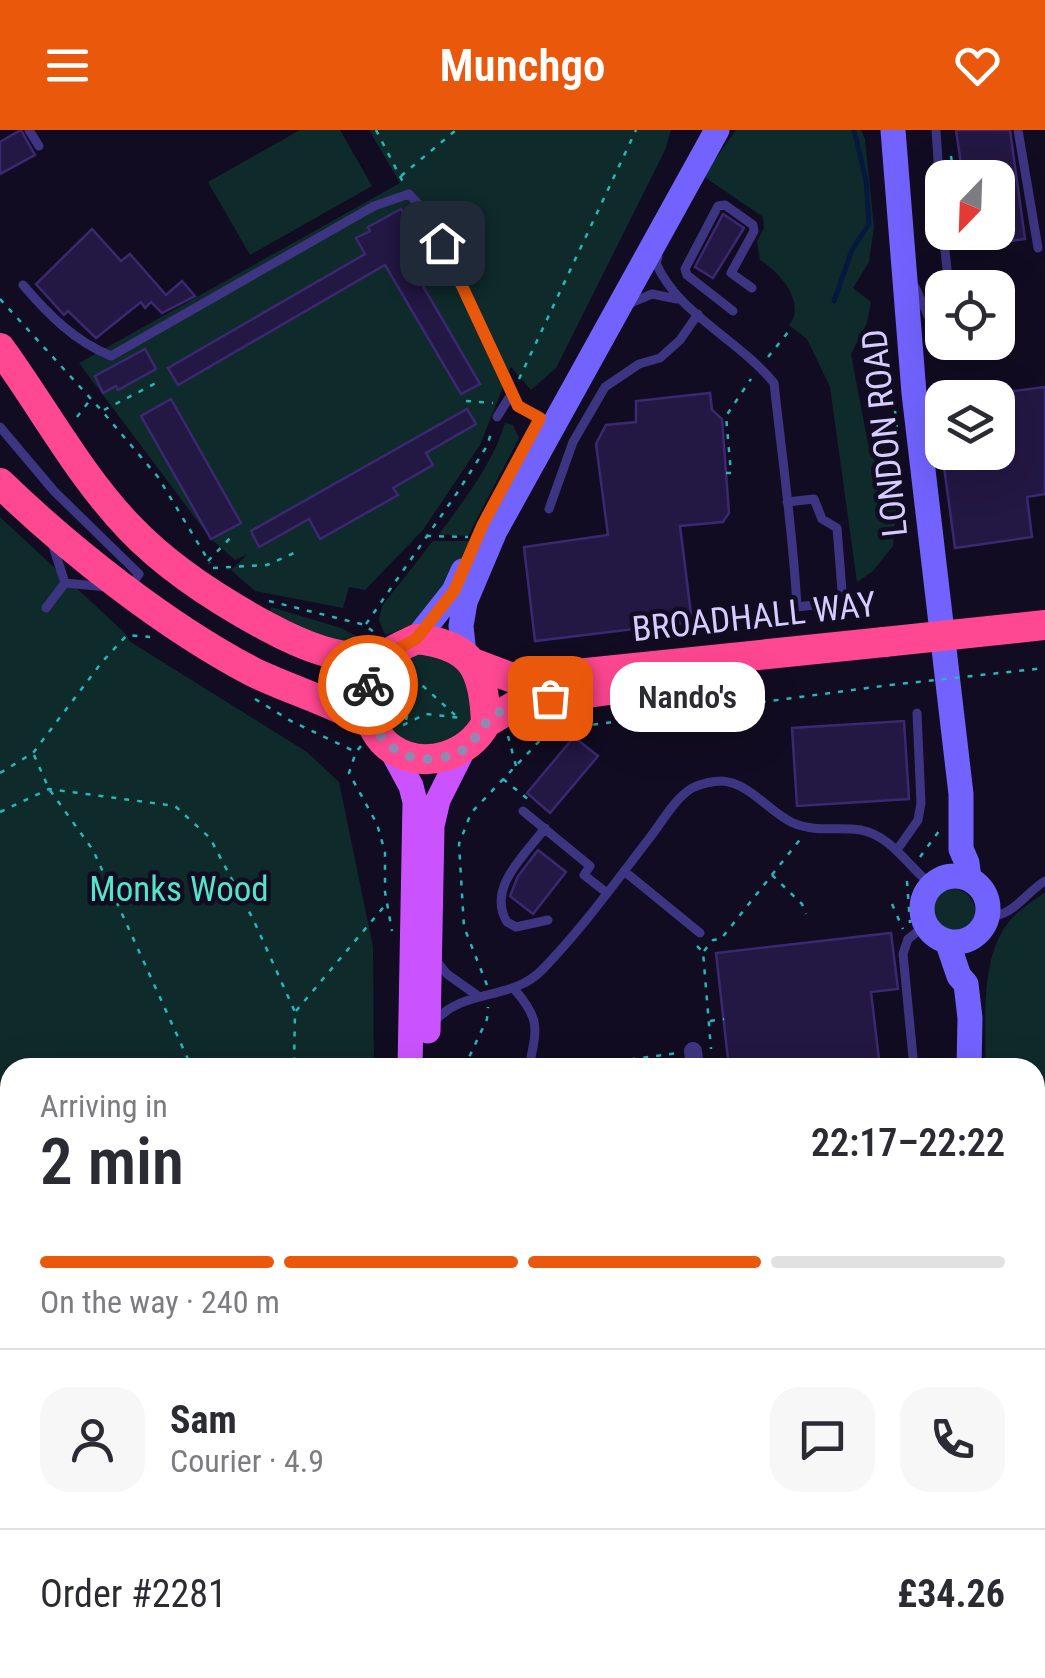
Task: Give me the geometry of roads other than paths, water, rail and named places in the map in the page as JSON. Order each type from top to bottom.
[{"type":"highway","points":[[0,348],[96,489],[132,530],[200,587],[248,617],[318,650],[342,657],[394,648]]},
{"type":"highway","points":[[0,483],[78,554],[202,642],[256,673],[344,708],[375,740],[429,758],[462,752],[482,681],[469,659]]},
{"type":"highway","name":"BROADHALL WAY","points":[[394,648],[441,642],[518,680],[887,662],[1045,625]]},
{"type":"highway","name":"BROADHALL WAY","points":[[470,720],[520,702],[1045,644]]},
{"type":"highway","points":[[375,740],[366,703],[368,686],[394,648]]},
{"type":"main road","points":[[394,648],[454,591],[477,537],[698,130]]},
{"type":"main road","points":[[469,659],[461,626],[464,602],[495,530],[717,130]]},
{"type":"main road","name":"LONDON ROAD","points":[[893,130],[914,393],[960,794],[961,849],[968,878]]},
{"type":"main road","points":[[375,740],[411,786],[415,802],[410,1058]]},
{"type":"main road","points":[[428,1058],[432,826],[447,779],[462,752]]},
{"type":"main road","points":[[936,882],[950,876],[968,878],[986,896],[988,917],[983,927],[959,940],[917,932],[922,906],[936,882],[961,849]]},
{"type":"main road","points":[[959,940],[959,976],[966,984],[970,1018],[969,1058]]},
{"type":"lane","points":[[29,130],[38,146]]},
{"type":"lane","points":[[936,130],[938,160]]},
{"type":"lane","points":[[1018,130],[1038,248]]},
{"type":"lane","points":[[23,284],[51,317],[92,348],[110,356],[374,206],[409,194],[427,214],[518,406],[540,418]]},
{"type":"lane","points":[[680,198],[656,263],[678,299],[774,382],[797,606],[814,605],[822,614],[836,612],[843,603],[837,528],[822,519],[814,499],[787,502]]},
{"type":"lane","points":[[734,311],[685,269],[718,206],[725,206],[753,225],[754,231],[731,272],[752,288]]},
{"type":"lane","points":[[905,266],[925,309]]},
{"type":"lane","points":[[616,313],[637,298],[652,294],[678,299]]},
{"type":"lane","points":[[549,510],[573,442],[605,387],[639,364],[660,358],[698,314]]},
{"type":"lane","points":[[497,417],[512,394]]},
{"type":"lane","points":[[0,427],[54,491],[139,574],[128,590],[64,583]]},
{"type":"lane","points":[[47,526],[64,583]]},
{"type":"lane","points":[[46,608],[64,583]]},
{"type":"lane","points":[[897,850],[918,820],[921,803],[916,712]]},
{"type":"lane","points":[[428,1032],[451,1007],[515,990],[538,974],[683,796],[706,783],[736,784],[804,827],[872,833],[936,882]]},
{"type":"lane","points":[[524,811],[590,866],[584,875],[607,893]]},
{"type":"lane","points":[[545,828],[502,885],[500,902],[507,922],[516,927],[548,920]]},
{"type":"lane","points":[[624,871],[700,933]]},
{"type":"lane","points":[[988,917],[1002,916],[1045,880]]},
{"type":"lane","points":[[913,1058],[903,954],[917,932]]},
{"type":"lane","points":[[430,953],[447,974],[484,996]]},
{"type":"lane","points":[[515,990],[531,1009],[537,1025],[530,1058]]},
{"type":"waterway","points":[[834,301],[852,250],[869,224],[866,180],[854,130]]},
{"type":"place","name":"Nando's","points":[[550,698]]},
{"type":"park label","name":"Monks Wood","points":[[179,889]]}]
